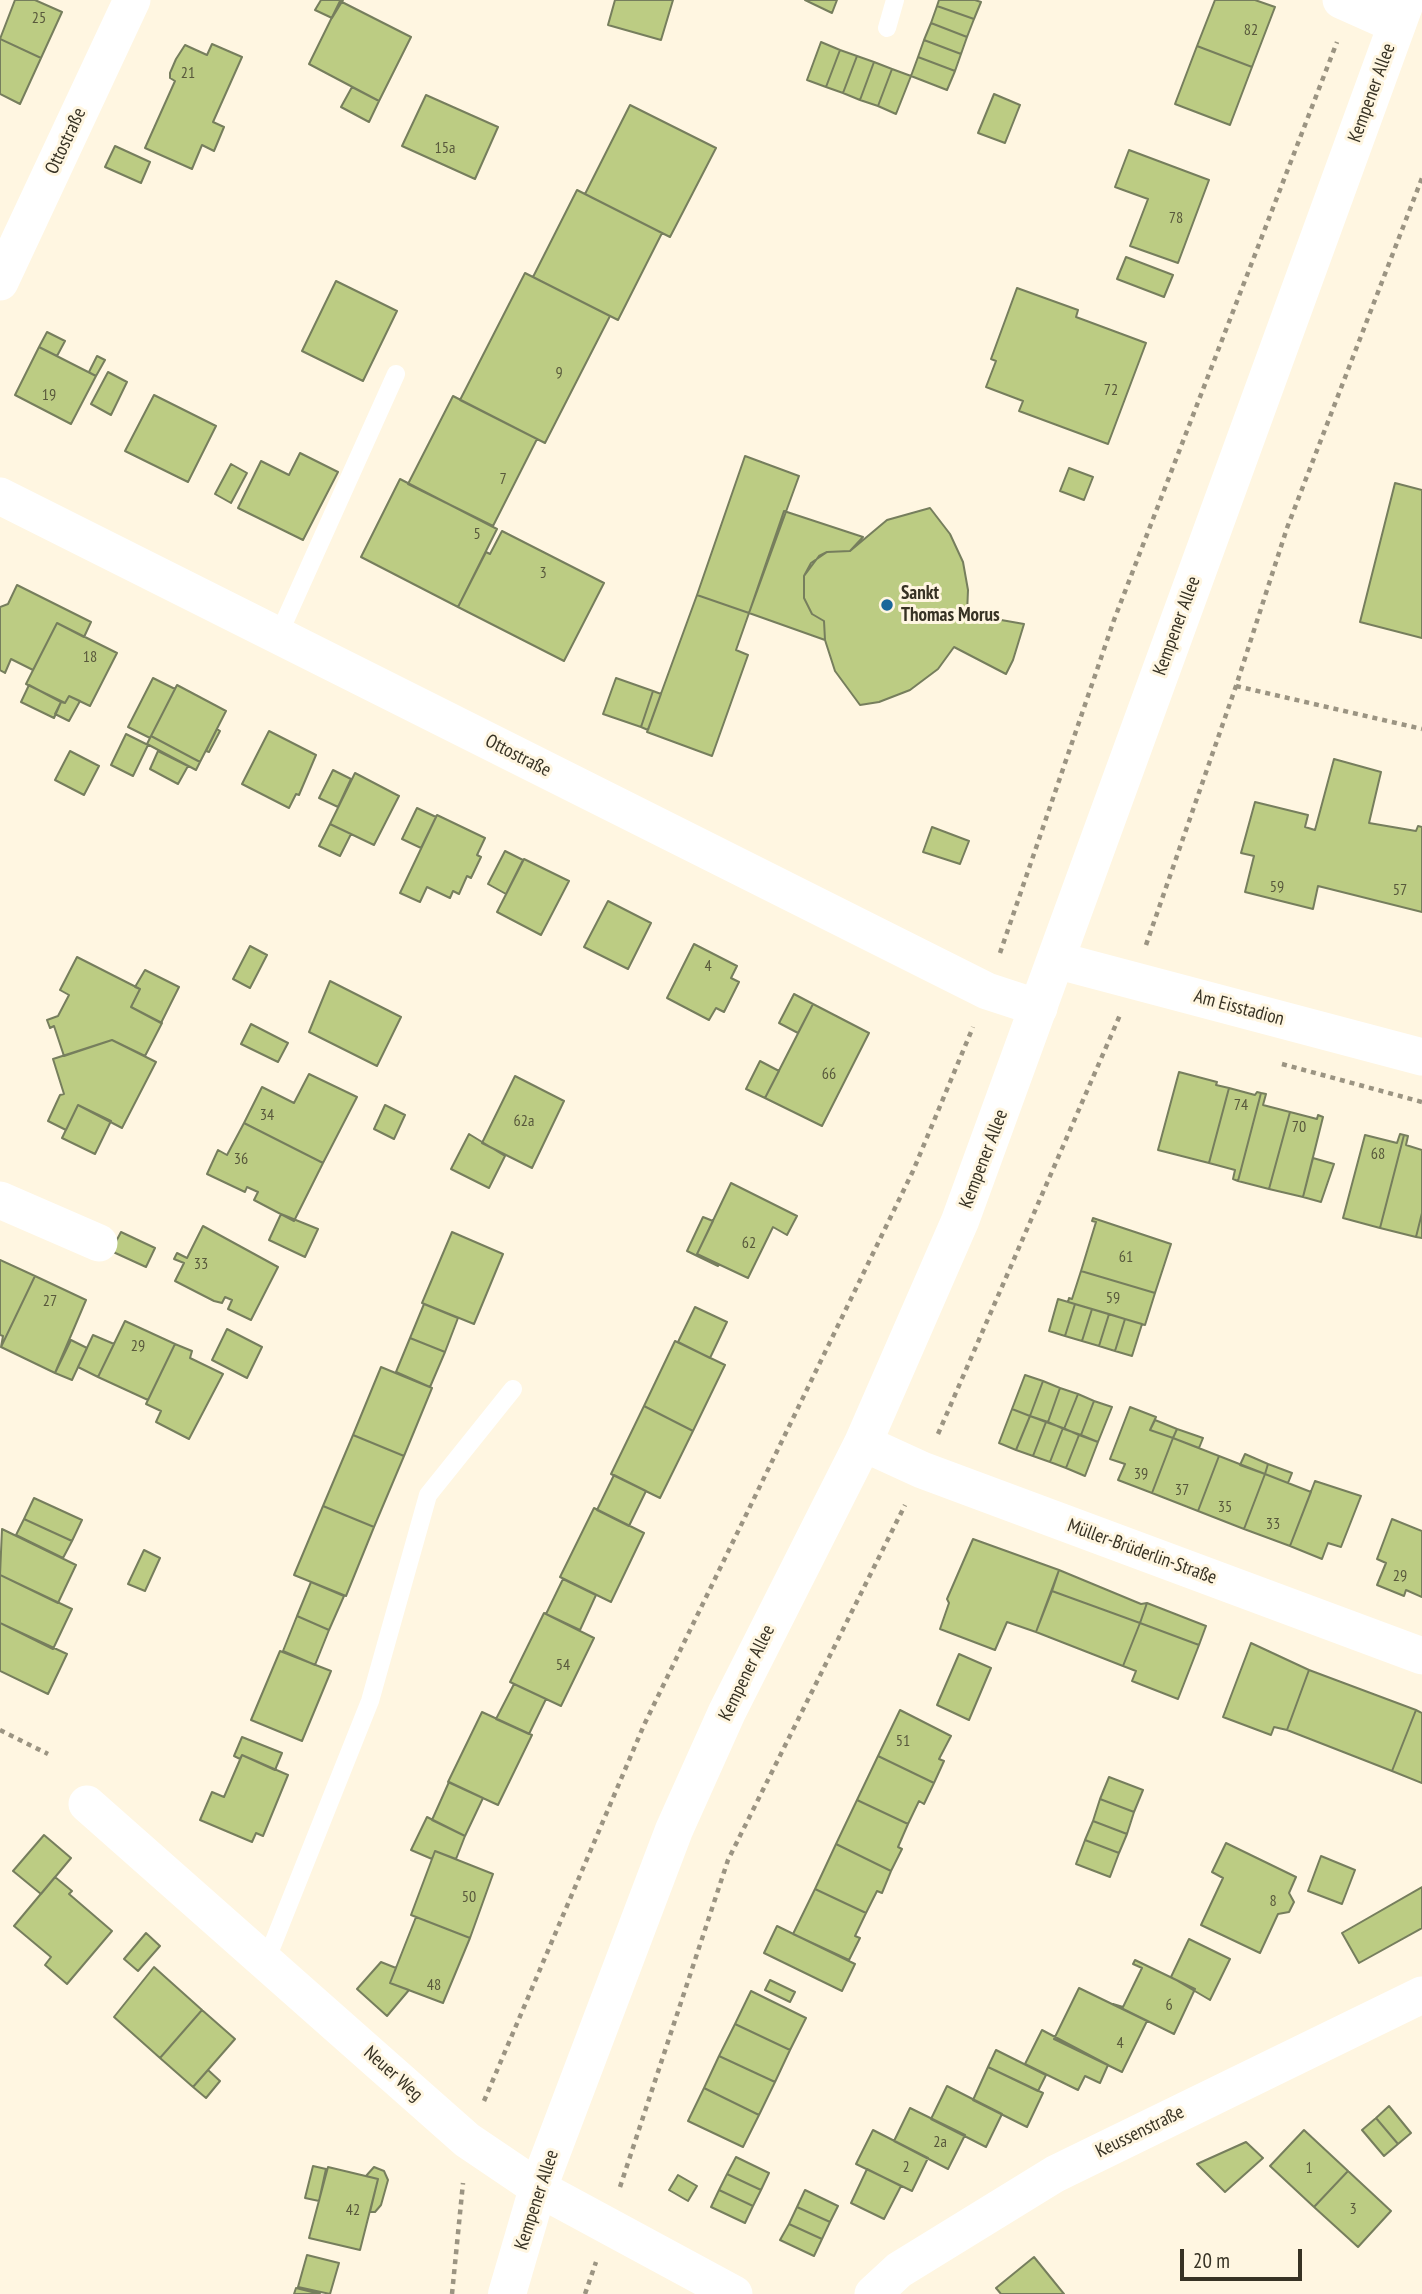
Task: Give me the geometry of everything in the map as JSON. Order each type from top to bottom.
[{"type":"street","name":"Ottostraße","points":[[0,282],[132,0]]},
{"type":"street","points":[[1347,2],[1401,12]]},
{"type":"street","name":"Kempener Allee","points":[[507,2294],[538,2188],[674,1830],[727,1712],[863,1443],[960,1221],[1401,12]]},
{"type":"street","name":"Ottostraße","points":[[0,496],[987,992],[1039,1008]]},
{"type":"street","name":"Am Eisstadion","points":[[1055,960],[1422,1057]]},
{"type":"street","points":[[0,1200],[99,1242]]},
{"type":"street","name":"Müller-Brüderlin-Straße","points":[[863,1443],[922,1470],[1422,1656]]},
{"type":"street","name":"Neuer Weg","points":[[88,1804],[467,2140],[538,2188],[734,2294]]},
{"type":"street","name":"Keussenstraße","points":[[873,2294],[899,2270],[1055,2174],[1422,1995]]},
{"type":"lane","points":[[887,28],[895,0]]},
{"type":"lane","points":[[278,636],[396,374]]},
{"type":"lane","points":[[266,1961],[370,1701],[428,1495],[513,1390]]},
{"type":"path","points":[[452,2294],[467,2140],[644,1725],[914,1171],[987,992],[1114,620],[1347,2]]},
{"type":"path","points":[[585,2294],[727,1860],[922,1470],[1134,980],[1287,528],[1422,178]]},
{"type":"path","points":[[1236,685],[1422,729]]},
{"type":"path","points":[[0,1730],[48,1754]]},
{"type":"building","points":[[15,0],[35,0],[62,12],[41,58],[0,39]]},
{"type":"building","points":[[321,0],[343,0],[332,18],[315,10]]},
{"type":"building","points":[[615,0],[673,0],[661,40],[608,25]]},
{"type":"building","points":[[805,0],[837,0],[832,13]]},
{"type":"building","points":[[939,0],[981,2],[974,19],[937,6]]},
{"type":"building","points":[[1215,0],[1255,0],[1275,7],[1252,67],[1197,46]]},
{"type":"building","points":[[340,1],[411,37],[379,101],[309,64]]},
{"type":"building","points":[[937,6],[974,19],[967,37],[931,23]]},
{"type":"building","points":[[931,23],[967,37],[961,54],[924,40]]},
{"type":"building","points":[[0,39],[41,58],[20,104],[0,94]]},
{"type":"building","points":[[924,40],[961,54],[955,71],[918,57]]},
{"type":"building","points":[[821,42],[840,50],[826,87],[807,80]]},
{"type":"building","points":[[212,44],[242,57],[213,122],[224,127],[214,151],[202,145],[192,169],[145,148],[175,81],[170,78],[170,73],[185,45],[207,55]]},
{"type":"building","points":[[1197,46],[1252,67],[1230,125],[1175,104]]},
{"type":"building","points":[[840,50],[857,56],[843,93],[826,87]]},
{"type":"building","points":[[857,56],[874,62],[860,100],[843,93]]},
{"type":"building","points":[[918,57],[955,71],[947,90],[911,76]]},
{"type":"building","points":[[874,62],[892,69],[878,106],[860,100]]},
{"type":"building","points":[[892,69],[911,76],[896,114],[878,106]]},
{"type":"building","points":[[352,87],[379,101],[369,122],[341,107]]},
{"type":"building","points":[[994,94],[1020,105],[1005,143],[978,133]]},
{"type":"building","points":[[426,95],[498,127],[475,179],[402,146]]},
{"type":"building","points":[[630,105],[716,148],[670,237],[585,194]]},
{"type":"building","points":[[115,146],[150,162],[141,183],[105,167]]},
{"type":"building","points":[[1129,150],[1209,180],[1178,263],[1130,246],[1148,199],[1115,187]]},
{"type":"building","points":[[577,190],[662,233],[618,320],[533,277]]},
{"type":"building","points":[[1126,257],[1173,275],[1164,297],[1117,279]]},
{"type":"building","points":[[525,273],[610,316],[545,443],[460,400]]},
{"type":"building","points":[[336,281],[397,311],[363,381],[302,351]]},
{"type":"building","points":[[1017,288],[1078,310],[1076,317],[1146,343],[1108,444],[1019,411],[1023,401],[986,387],[996,361],[991,359]]},
{"type":"building","points":[[47,332],[65,341],[57,356],[39,347]]},
{"type":"building","points":[[39,347],[96,376],[71,424],[15,395]]},
{"type":"building","points":[[97,356],[105,360],[96,376],[89,372]]},
{"type":"building","points":[[108,372],[127,382],[111,415],[91,404]]},
{"type":"building","points":[[154,395],[216,426],[188,482],[125,451]]},
{"type":"building","points":[[453,396],[537,439],[493,526],[408,484]]},
{"type":"building","points":[[300,453],[338,472],[303,540],[238,508],[261,461],[289,475]]},
{"type":"building","points":[[745,456],[799,476],[749,613],[697,595]]},
{"type":"building","points":[[231,464],[247,473],[231,503],[215,494]]},
{"type":"building","points":[[1069,468],[1093,477],[1084,500],[1060,491]]},
{"type":"building","points":[[400,479],[497,529],[458,607],[361,557]]},
{"type":"building","points":[[1395,483],[1422,490],[1422,638],[1360,622]]},
{"type":"building","name":"Sankt Thomas Morus","points":[[930,508],[950,534],[963,562],[968,590],[967,614],[1024,624],[1013,660],[1006,674],[954,647],[938,669],[910,690],[879,702],[860,705],[835,671],[825,640],[824,621],[812,614],[804,598],[804,576],[811,563],[827,552],[850,551],[887,520]]},
{"type":"building","points":[[784,511],[863,537],[850,551],[827,552],[819,556],[804,576],[804,598],[812,614],[824,621],[825,640],[749,613]]},
{"type":"building","points":[[502,531],[604,583],[564,661],[458,607],[486,552],[490,554]]},
{"type":"building","points":[[17,585],[91,622],[84,637],[57,623],[33,670],[11,659],[5,673],[0,670],[0,607],[8,604]]},
{"type":"building","points":[[697,595],[749,613],[736,650],[748,655],[712,756],[647,732]]},
{"type":"building","points":[[57,623],[117,653],[90,706],[69,696],[65,703],[26,684]]},
{"type":"building","points":[[153,678],[175,689],[150,738],[128,727]]},
{"type":"building","points":[[616,678],[653,691],[641,727],[603,714]]},
{"type":"building","points":[[29,685],[61,702],[54,718],[21,702]]},
{"type":"building","points":[[177,685],[226,711],[200,762],[151,736]]},
{"type":"building","points":[[653,691],[661,694],[648,730],[641,727]]},
{"type":"building","points":[[69,696],[80,701],[69,721],[55,714],[61,702],[65,703]]},
{"type":"building","points":[[217,729],[220,731],[209,752],[206,751]]},
{"type":"building","points":[[269,731],[316,755],[299,795],[296,794],[289,808],[242,784]]},
{"type":"building","points":[[126,734],[148,745],[133,776],[111,765]]},
{"type":"building","points":[[151,736],[200,762],[196,770],[147,744]]},
{"type":"building","points":[[70,751],[99,766],[84,795],[55,780]]},
{"type":"building","points":[[158,751],[188,766],[178,784],[150,769]]},
{"type":"building","points":[[1334,759],[1381,772],[1369,823],[1416,831],[1418,826],[1422,827],[1422,912],[1318,886],[1313,909],[1245,892],[1254,856],[1241,853],[1255,802],[1308,815],[1305,827],[1315,830]]},
{"type":"building","points":[[333,770],[351,779],[338,807],[319,798]]},
{"type":"building","points":[[355,773],[399,796],[374,845],[330,824]]},
{"type":"building","points":[[417,808],[436,817],[421,848],[402,839]]},
{"type":"building","points":[[437,815],[485,838],[477,855],[481,857],[471,878],[467,876],[459,894],[453,891],[450,898],[427,887],[420,902],[400,893]]},
{"type":"building","points":[[330,824],[351,834],[340,856],[319,846]]},
{"type":"building","points":[[932,827],[969,841],[960,864],[923,852]]},
{"type":"building","points":[[505,851],[523,860],[506,894],[488,884]]},
{"type":"building","points":[[524,859],[569,881],[541,935],[497,912]]},
{"type":"building","points":[[608,901],[651,923],[628,969],[584,947]]},
{"type":"building","points":[[694,944],[737,966],[731,978],[739,982],[724,1012],[716,1008],[709,1020],[667,998]]},
{"type":"building","points":[[250,946],[267,955],[250,988],[233,979]]},
{"type":"building","points":[[77,957],[140,989],[131,1007],[162,1023],[145,1056],[112,1040],[64,1056],[54,1026],[50,1028],[47,1020],[58,1016],[69,995],[60,990]]},
{"type":"building","points":[[145,970],[179,987],[161,1023],[131,1007],[140,989],[135,987]]},
{"type":"building","points":[[330,981],[401,1017],[377,1066],[309,1032]]},
{"type":"building","points":[[794,994],[813,1004],[798,1033],[779,1023]]},
{"type":"building","points":[[813,1004],[869,1033],[822,1126],[765,1098]]},
{"type":"building","points":[[251,1024],[288,1043],[278,1062],[241,1044]]},
{"type":"building","points":[[112,1040],[156,1062],[122,1128],[78,1105],[66,1130],[48,1121],[60,1095],[64,1094],[53,1059]]},
{"type":"building","points":[[760,1061],[779,1071],[765,1098],[746,1089]]},
{"type":"building","points":[[1179,1072],[1229,1088],[1209,1163],[1158,1150]]},
{"type":"building","points":[[309,1074],[357,1097],[323,1163],[244,1123],[262,1087],[294,1103]]},
{"type":"building","points":[[515,1076],[564,1101],[532,1168],[482,1143]]},
{"type":"building","points":[[1229,1088],[1255,1095],[1257,1092],[1261,1093],[1238,1181],[1233,1179],[1235,1170],[1209,1163]]},
{"type":"building","points":[[1261,1093],[1266,1094],[1263,1105],[1290,1112],[1269,1189],[1238,1181]]},
{"type":"building","points":[[78,1105],[111,1121],[95,1154],[62,1138]]},
{"type":"building","points":[[385,1105],[405,1115],[394,1139],[374,1129]]},
{"type":"building","points":[[1290,1112],[1317,1119],[1318,1115],[1323,1117],[1303,1197],[1269,1189]]},
{"type":"building","points":[[244,1123],[323,1163],[294,1221],[254,1200],[258,1192],[247,1187],[245,1192],[207,1174],[218,1150],[227,1155]]},
{"type":"building","points":[[469,1134],[505,1156],[489,1188],[451,1169]]},
{"type":"building","points":[[1400,1134],[1404,1135],[1380,1228],[1343,1218],[1365,1135],[1397,1143]]},
{"type":"building","points":[[1404,1135],[1408,1136],[1406,1145],[1422,1150],[1422,1213],[1416,1237],[1380,1228]]},
{"type":"building","points":[[1313,1158],[1334,1164],[1321,1202],[1303,1197]]},
{"type":"building","points":[[731,1183],[797,1216],[787,1235],[773,1227],[748,1278],[697,1254]]},
{"type":"building","points":[[1422,1213],[1422,1238],[1416,1237]]},
{"type":"building","points":[[281,1214],[318,1229],[305,1257],[269,1240]]},
{"type":"building","points":[[703,1217],[713,1221],[697,1254],[718,1266],[687,1251]]},
{"type":"building","points":[[1093,1218],[1171,1244],[1155,1293],[1081,1271],[1096,1222],[1092,1221]]},
{"type":"building","points":[[203,1226],[278,1267],[251,1320],[228,1309],[232,1300],[225,1297],[222,1303],[214,1301],[175,1281],[184,1263],[174,1259],[177,1253],[187,1258]]},
{"type":"building","points":[[121,1232],[155,1248],[146,1267],[111,1251]]},
{"type":"building","points":[[452,1232],[503,1254],[474,1324],[422,1303]]},
{"type":"building","points":[[0,1260],[35,1276],[1,1347],[3,1336],[0,1335]]},
{"type":"building","points":[[1081,1271],[1155,1293],[1145,1325],[1068,1302],[1069,1298],[1072,1299]]},
{"type":"building","points":[[35,1276],[86,1300],[55,1373],[1,1347]]},
{"type":"building","points":[[1058,1299],[1075,1304],[1065,1336],[1049,1331]]},
{"type":"building","points":[[424,1304],[458,1318],[445,1352],[410,1338]]},
{"type":"building","points":[[1075,1304],[1092,1309],[1082,1341],[1065,1336]]},
{"type":"building","points":[[695,1307],[727,1322],[710,1358],[678,1342]]},
{"type":"building","points":[[1092,1309],[1109,1314],[1099,1346],[1082,1341]]},
{"type":"building","points":[[1109,1314],[1125,1319],[1115,1351],[1099,1346]]},
{"type":"building","points":[[1125,1319],[1142,1324],[1132,1356],[1115,1351]]},
{"type":"building","points":[[125,1321],[175,1344],[148,1400],[98,1377]]},
{"type":"building","points":[[227,1329],[262,1347],[247,1378],[212,1360]]},
{"type":"building","points":[[93,1335],[114,1344],[98,1377],[78,1367]]},
{"type":"building","points":[[410,1338],[445,1352],[430,1387],[396,1372]]},
{"type":"building","points":[[71,1340],[87,1348],[72,1380],[55,1373]]},
{"type":"building","points":[[675,1341],[725,1365],[693,1431],[644,1406]]},
{"type":"building","points":[[175,1344],[192,1351],[190,1358],[223,1374],[189,1439],[156,1422],[161,1411],[146,1404]]},
{"type":"building","points":[[381,1367],[432,1388],[404,1456],[353,1435]]},
{"type":"building","points":[[1025,1375],[1043,1381],[1030,1416],[1012,1409]]},
{"type":"building","points":[[1043,1381],[1060,1388],[1048,1422],[1030,1416]]},
{"type":"building","points":[[1060,1388],[1078,1394],[1064,1429],[1048,1422]]},
{"type":"building","points":[[1078,1394],[1094,1401],[1081,1435],[1064,1429]]},
{"type":"building","points":[[1094,1401],[1112,1407],[1098,1442],[1081,1435]]},
{"type":"building","points":[[644,1406],[693,1431],[660,1498],[611,1474]]},
{"type":"building","points":[[1130,1407],[1156,1417],[1150,1430],[1173,1438],[1152,1493],[1118,1480],[1125,1464],[1110,1459]]},
{"type":"building","points":[[1012,1409],[1030,1416],[1016,1450],[999,1443]]},
{"type":"building","points":[[1030,1416],[1046,1422],[1033,1456],[1016,1450]]},
{"type":"building","points":[[1155,1420],[1177,1429],[1173,1438],[1150,1430]]},
{"type":"building","points":[[1046,1422],[1063,1428],[1050,1462],[1033,1456]]},
{"type":"building","points":[[1063,1428],[1079,1435],[1066,1468],[1050,1462]]},
{"type":"building","points":[[1177,1429],[1203,1438],[1199,1448],[1173,1438]]},
{"type":"building","points":[[353,1435],[404,1456],[374,1527],[323,1506]]},
{"type":"building","points":[[1079,1435],[1098,1442],[1085,1476],[1066,1468]]},
{"type":"building","points":[[1173,1438],[1219,1456],[1198,1511],[1152,1493]]},
{"type":"building","points":[[1245,1454],[1268,1464],[1265,1474],[1240,1465]]},
{"type":"building","points":[[1219,1456],[1265,1474],[1244,1529],[1198,1511]]},
{"type":"building","points":[[1268,1464],[1292,1473],[1288,1483],[1265,1474]]},
{"type":"building","points":[[1265,1474],[1311,1492],[1290,1546],[1244,1529]]},
{"type":"building","points":[[614,1475],[646,1491],[629,1526],[597,1510]]},
{"type":"building","points":[[1315,1481],[1361,1496],[1341,1547],[1328,1543],[1322,1559],[1290,1546]]},
{"type":"building","points":[[34,1498],[82,1520],[72,1541],[24,1519]]},
{"type":"building","points":[[323,1506],[374,1527],[346,1596],[294,1575]]},
{"type":"building","points":[[594,1508],[644,1533],[611,1602],[560,1577]]},
{"type":"building","points":[[24,1519],[72,1541],[63,1558],[16,1535]]},
{"type":"building","points":[[1392,1519],[1422,1531],[1422,1597],[1406,1590],[1404,1596],[1377,1585],[1386,1563],[1377,1559]]},
{"type":"building","points":[[2,1529],[76,1565],[58,1603],[0,1575]]},
{"type":"building","points":[[973,1539],[1059,1570],[1036,1632],[1007,1622],[995,1650],[940,1629],[949,1603],[947,1599]]},
{"type":"building","points":[[144,1550],[160,1558],[145,1591],[128,1584]]},
{"type":"building","points":[[1059,1570],[1141,1604],[1147,1603],[1140,1623],[1052,1591]]},
{"type":"building","points":[[0,1575],[72,1609],[53,1649],[0,1623]]},
{"type":"building","points":[[563,1579],[596,1595],[580,1630],[546,1614]]},
{"type":"building","points":[[311,1582],[344,1596],[329,1630],[297,1616]]},
{"type":"building","points":[[1052,1591],[1140,1623],[1123,1666],[1036,1632]]},
{"type":"building","points":[[1147,1603],[1206,1626],[1199,1645],[1140,1623]]},
{"type":"building","points":[[544,1613],[594,1638],[561,1706],[510,1682]]},
{"type":"building","points":[[297,1616],[329,1630],[315,1665],[283,1651]]},
{"type":"building","points":[[0,1623],[67,1654],[48,1694],[0,1671]]},
{"type":"building","points":[[1140,1623],[1199,1645],[1178,1699],[1132,1681],[1136,1671],[1123,1666]]},
{"type":"building","points":[[1251,1643],[1309,1670],[1287,1730],[1274,1727],[1271,1735],[1223,1717]]},
{"type":"building","points":[[280,1651],[331,1671],[302,1741],[251,1720]]},
{"type":"building","points":[[959,1654],[991,1668],[969,1720],[937,1705]]},
{"type":"building","points":[[1309,1670],[1416,1710],[1392,1771],[1287,1730]]},
{"type":"building","points":[[514,1684],[546,1699],[529,1734],[496,1719]]},
{"type":"building","points":[[900,1710],[951,1736],[939,1759],[944,1761],[934,1783],[878,1756]]},
{"type":"building","points":[[1416,1710],[1422,1713],[1422,1783],[1392,1771]]},
{"type":"building","points":[[482,1712],[532,1735],[498,1805],[448,1782]]},
{"type":"building","points":[[242,1737],[282,1753],[275,1770],[242,1755],[240,1759],[234,1756]]},
{"type":"building","points":[[242,1755],[288,1775],[263,1836],[256,1833],[252,1842],[200,1820],[212,1792],[224,1797]]},
{"type":"building","points":[[878,1756],[934,1783],[924,1804],[919,1801],[908,1824],[857,1800]]},
{"type":"building","points":[[1109,1777],[1143,1790],[1134,1812],[1100,1799]]},
{"type":"building","points":[[449,1782],[483,1798],[465,1836],[432,1820]]},
{"type":"building","points":[[1100,1799],[1134,1812],[1127,1834],[1093,1821]]},
{"type":"building","points":[[857,1800],[908,1824],[898,1847],[902,1849],[891,1871],[836,1844]]},
{"type":"building","points":[[427,1817],[465,1836],[456,1859],[435,1851],[432,1859],[411,1850]]},
{"type":"building","points":[[1093,1821],[1127,1834],[1119,1853],[1085,1840]]},
{"type":"building","points":[[44,1835],[71,1858],[41,1894],[13,1871]]},
{"type":"building","points":[[1085,1840],[1119,1853],[1110,1877],[1076,1864]]},
{"type":"building","points":[[1226,1843],[1296,1877],[1289,1893],[1294,1902],[1289,1912],[1278,1914],[1260,1953],[1201,1925],[1223,1878],[1212,1872]]},
{"type":"building","points":[[836,1844],[891,1871],[882,1893],[877,1891],[866,1913],[815,1889]]},
{"type":"building","points":[[435,1851],[493,1874],[470,1938],[411,1915]]},
{"type":"building","points":[[1321,1856],[1355,1870],[1342,1904],[1308,1891]]},
{"type":"building","points":[[55,1877],[72,1891],[69,1894],[112,1931],[67,1984],[45,1965],[51,1957],[14,1926]]},
{"type":"building","points":[[1422,1887],[1422,1928],[1359,1963],[1342,1933]]},
{"type":"building","points":[[815,1889],[866,1913],[855,1936],[860,1938],[849,1960],[793,1934]]},
{"type":"building","points":[[416,1917],[470,1938],[443,2003],[390,1983]]},
{"type":"building","points":[[777,1926],[855,1964],[842,1991],[764,1953]]},
{"type":"building","points":[[146,1933],[160,1946],[138,1971],[124,1959]]},
{"type":"building","points":[[1189,1939],[1230,1959],[1210,2000],[1171,1977]]},
{"type":"building","points":[[1135,1960],[1195,1989],[1174,2034],[1113,2004],[1123,2007],[1142,1968],[1133,1964]]},
{"type":"building","points":[[381,1962],[396,1968],[390,1983],[409,1990],[387,2016],[357,1989]]},
{"type":"building","points":[[154,1967],[202,2010],[160,2058],[114,2017]]},
{"type":"building","points":[[770,1980],[795,1992],[790,2002],[765,1990]]},
{"type":"building","points":[[1079,1988],[1147,2021],[1122,2072],[1054,2039]]},
{"type":"building","points":[[751,1991],[806,2018],[790,2050],[735,2024]]},
{"type":"building","points":[[202,2010],[235,2039],[193,2087],[160,2058]]},
{"type":"building","points":[[735,2024],[790,2050],[775,2082],[719,2056]]},
{"type":"building","points":[[1042,2030],[1108,2065],[1100,2083],[1085,2076],[1078,2090],[1025,2064]]},
{"type":"building","points":[[996,2050],[1046,2075],[1038,2091],[988,2067]]},
{"type":"building","points":[[719,2056],[775,2082],[759,2115],[704,2088]]},
{"type":"building","points":[[988,2067],[1043,2093],[1027,2127],[973,2100]]},
{"type":"building","points":[[208,2070],[220,2081],[206,2098],[193,2087]]},
{"type":"building","points":[[947,2086],[1002,2114],[986,2147],[931,2119]]},
{"type":"building","points":[[704,2088],[759,2115],[743,2147],[688,2121]]},
{"type":"building","points":[[1389,2106],[1411,2133],[1398,2144],[1376,2118]]},
{"type":"building","points":[[910,2108],[965,2135],[948,2169],[894,2141]]},
{"type":"building","points":[[1376,2118],[1398,2144],[1384,2156],[1362,2130]]},
{"type":"building","points":[[873,2130],[928,2158],[912,2191],[856,2164]]},
{"type":"building","points":[[1304,2130],[1348,2171],[1314,2207],[1270,2166]]},
{"type":"building","points":[[1246,2142],[1263,2158],[1225,2192],[1197,2164]]},
{"type":"building","points":[[736,2157],[769,2173],[761,2190],[727,2174]]},
{"type":"building","points":[[313,2166],[326,2169],[319,2201],[305,2198]]},
{"type":"building","points":[[328,2167],[378,2179],[360,2250],[309,2238]]},
{"type":"building","points":[[374,2167],[384,2171],[388,2180],[381,2205],[375,2212],[370,2212],[378,2179],[366,2176]]},
{"type":"building","points":[[867,2169],[901,2186],[884,2219],[851,2203]]},
{"type":"building","points":[[1348,2171],[1391,2211],[1358,2247],[1314,2207]]},
{"type":"building","points":[[727,2174],[761,2190],[753,2206],[719,2190]]},
{"type":"building","points":[[678,2175],[697,2186],[688,2201],[669,2190]]},
{"type":"building","points":[[719,2190],[753,2206],[745,2223],[711,2207]]},
{"type":"building","points":[[805,2190],[838,2206],[830,2222],[797,2207]]},
{"type":"building","points":[[797,2207],[830,2222],[822,2239],[789,2224]]},
{"type":"building","points":[[789,2224],[822,2239],[814,2256],[780,2240]]},
{"type":"building","points":[[307,2255],[339,2263],[330,2294],[298,2287]]},
{"type":"building","points":[[1034,2257],[1064,2294],[1001,2294],[996,2288]]},
{"type":"building","points":[[296,2288],[320,2294],[294,2294]]},
{"type":"place","name":"Sankt Thomas Morus","points":[[887,605]]}]
